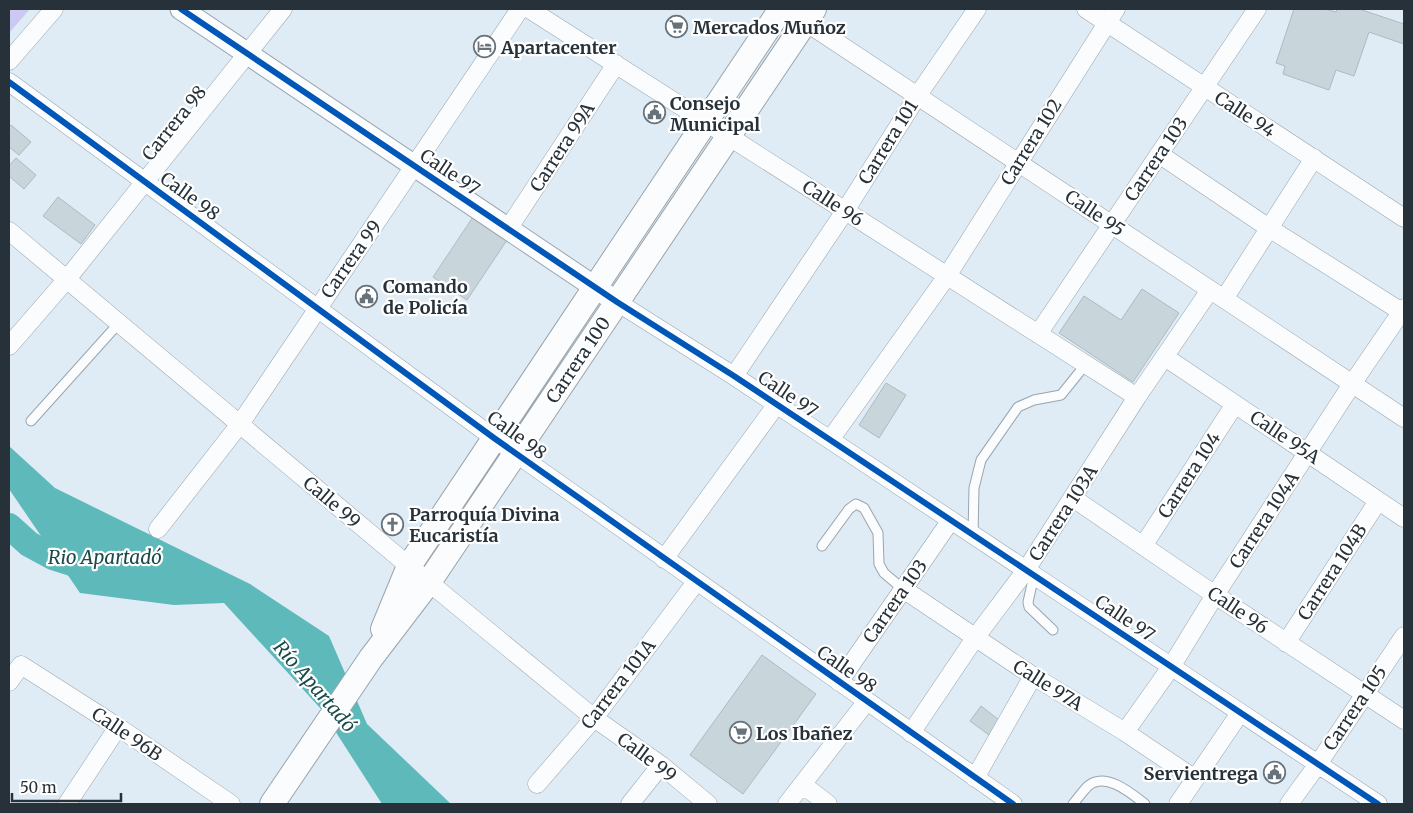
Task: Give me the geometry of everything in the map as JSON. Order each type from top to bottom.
[{"type":"main road","name":"Carrera 100","points":[[371,658],[409,566],[781,9]]},
{"type":"main road","name":"Carrera 100","points":[[277,797],[371,658],[429,582],[810,15]]},
{"type":"street","points":[[9,61],[54,9]]},
{"type":"street","name":"Calle 97","points":[[182,9],[617,302],[734,376],[1378,804]]},
{"type":"street","name":"Carrera 98","points":[[9,346],[67,280],[283,9]]},
{"type":"street","name":"Carrera 99","points":[[158,529],[240,424],[520,9]]},
{"type":"street","name":"Calle 96","points":[[529,9],[1137,397]]},
{"type":"street","name":"Calle 95","points":[[786,9],[810,15],[918,95],[1404,418]]},
{"type":"street","name":"Carrera 101","points":[[734,376],[918,95],[977,9]]},
{"type":"street","name":"Calle 94","points":[[1086,9],[1111,16],[1204,88],[1404,218]]},
{"type":"street","name":"Carrera 103","points":[[1038,334],[1257,9]]},
{"type":"street","name":"Carrera 102","points":[[830,440],[947,276],[1111,16]]},
{"type":"street","name":"Carrera 99A","points":[[508,229],[616,64]]},
{"type":"street","name":"Calle 98","points":[[9,82],[494,438],[1013,804]]},
{"type":"street","points":[[1159,154],[1269,228],[1403,310]]},
{"type":"street","name":"Carrera 103A","points":[[911,733],[975,638],[1030,573],[1073,498],[1137,397],[1165,357],[1269,228],[1314,158]]},
{"type":"street","name":"Calle 99","points":[[9,231],[409,566],[594,718],[661,765],[708,804]]},
{"type":"street","name":"Carrera 104A","points":[[1125,732],[1171,667],[1352,384],[1403,310]]},
{"type":"street","name":"Calle 95A","points":[[1165,357],[1404,518]]},
{"type":"street","points":[[664,559],[776,404]]},
{"type":"street","name":"Carrera 104","points":[[1143,546],[1235,404]]},
{"type":"street","name":"Calle 96","points":[[1073,498],[1215,596],[1404,720]]},
{"type":"street","name":"Carrera 104B","points":[[1286,643],[1378,501]]},
{"type":"street","name":"Carrera 103","points":[[839,682],[951,520]]},
{"type":"street","name":"Carrera 101A","points":[[537,784],[594,718],[696,582]]},
{"type":"street","name":"Calle 97A","points":[[902,589],[1033,676],[1125,732],[1195,779]]},
{"type":"street","name":"Carrera 105","points":[[1289,804],[1404,636]]},
{"type":"street","name":"Calle 96B","points":[[9,682],[21,665],[118,727],[231,804]]},
{"type":"street","points":[[975,778],[1033,676]]},
{"type":"street","points":[[787,804],[867,701]]},
{"type":"street","points":[[1178,804],[1240,712]]},
{"type":"street","points":[[67,804],[118,727]]},
{"type":"street","points":[[630,804],[661,765]]},
{"type":"street","points":[[802,785],[828,804]]},
{"type":"lane","points":[[31,421],[119,323]]},
{"type":"lane","points":[[973,535],[974,488],[981,460],[1018,407],[1034,400],[1060,395],[1086,364]]},
{"type":"lane","points":[[822,546],[849,509],[856,504],[864,508],[878,533],[879,564],[884,573],[902,589]]},
{"type":"lane","points":[[1030,573],[1029,607],[1053,630]]},
{"type":"lane","points":[[1073,804],[1090,784],[1099,781],[1124,788],[1145,804]]},
{"type":"shaded area","points":[[9,9],[30,9],[9,33]]},
{"type":"water","name":"Rio Apartadó","points":[[9,446],[55,488],[250,584],[329,636],[367,724],[451,804],[382,804],[321,709],[224,603],[174,605],[80,593],[9,489]]},
{"type":"building","points":[[1294,9],[1325,9],[1336,12],[1337,9],[1359,9],[1404,24],[1404,44],[1369,32],[1354,76],[1336,70],[1329,90],[1283,74],[1285,66],[1276,63]]},
{"type":"building","points":[[11,125],[31,142],[19,155],[9,147],[9,127]]},
{"type":"building","points":[[16,158],[36,175],[24,189],[9,176],[9,166]]},
{"type":"building","points":[[58,197],[95,225],[81,244],[43,216]]},
{"type":"building","points":[[477,211],[511,234],[467,300],[433,277]]},
{"type":"building","points":[[1142,289],[1179,313],[1133,382],[1059,333],[1084,296],[1121,320]]},
{"type":"building","points":[[886,383],[906,395],[879,438],[859,425]]},
{"type":"building","points":[[762,655],[816,694],[743,794],[690,755]]},
{"type":"building","points":[[981,706],[999,720],[989,735],[970,721]]},
{"type":"waterway","name":"Río Apartadó","points":[[9,526],[29,544],[53,557],[91,569]]},
{"type":"cycle path","points":[[181,9],[617,302],[734,376],[1378,804]]},
{"type":"cycle path","points":[[9,82],[494,438],[1013,804]]},
{"type":"place","name":"Mercados Muñoz","points":[[677,27]]},
{"type":"place","name":"Apartacenter","points":[[485,47]]},
{"type":"place","name":"Consejo Municipal","points":[[654,113]]},
{"type":"place","name":"Comando de Policía","points":[[367,296]]},
{"type":"place","name":"Parroquía Divina Eucaristía","points":[[393,524]]},
{"type":"place","name":"Los Ibañez","points":[[740,733]]},
{"type":"place","name":"Servientrega","points":[[1274,773]]}]
